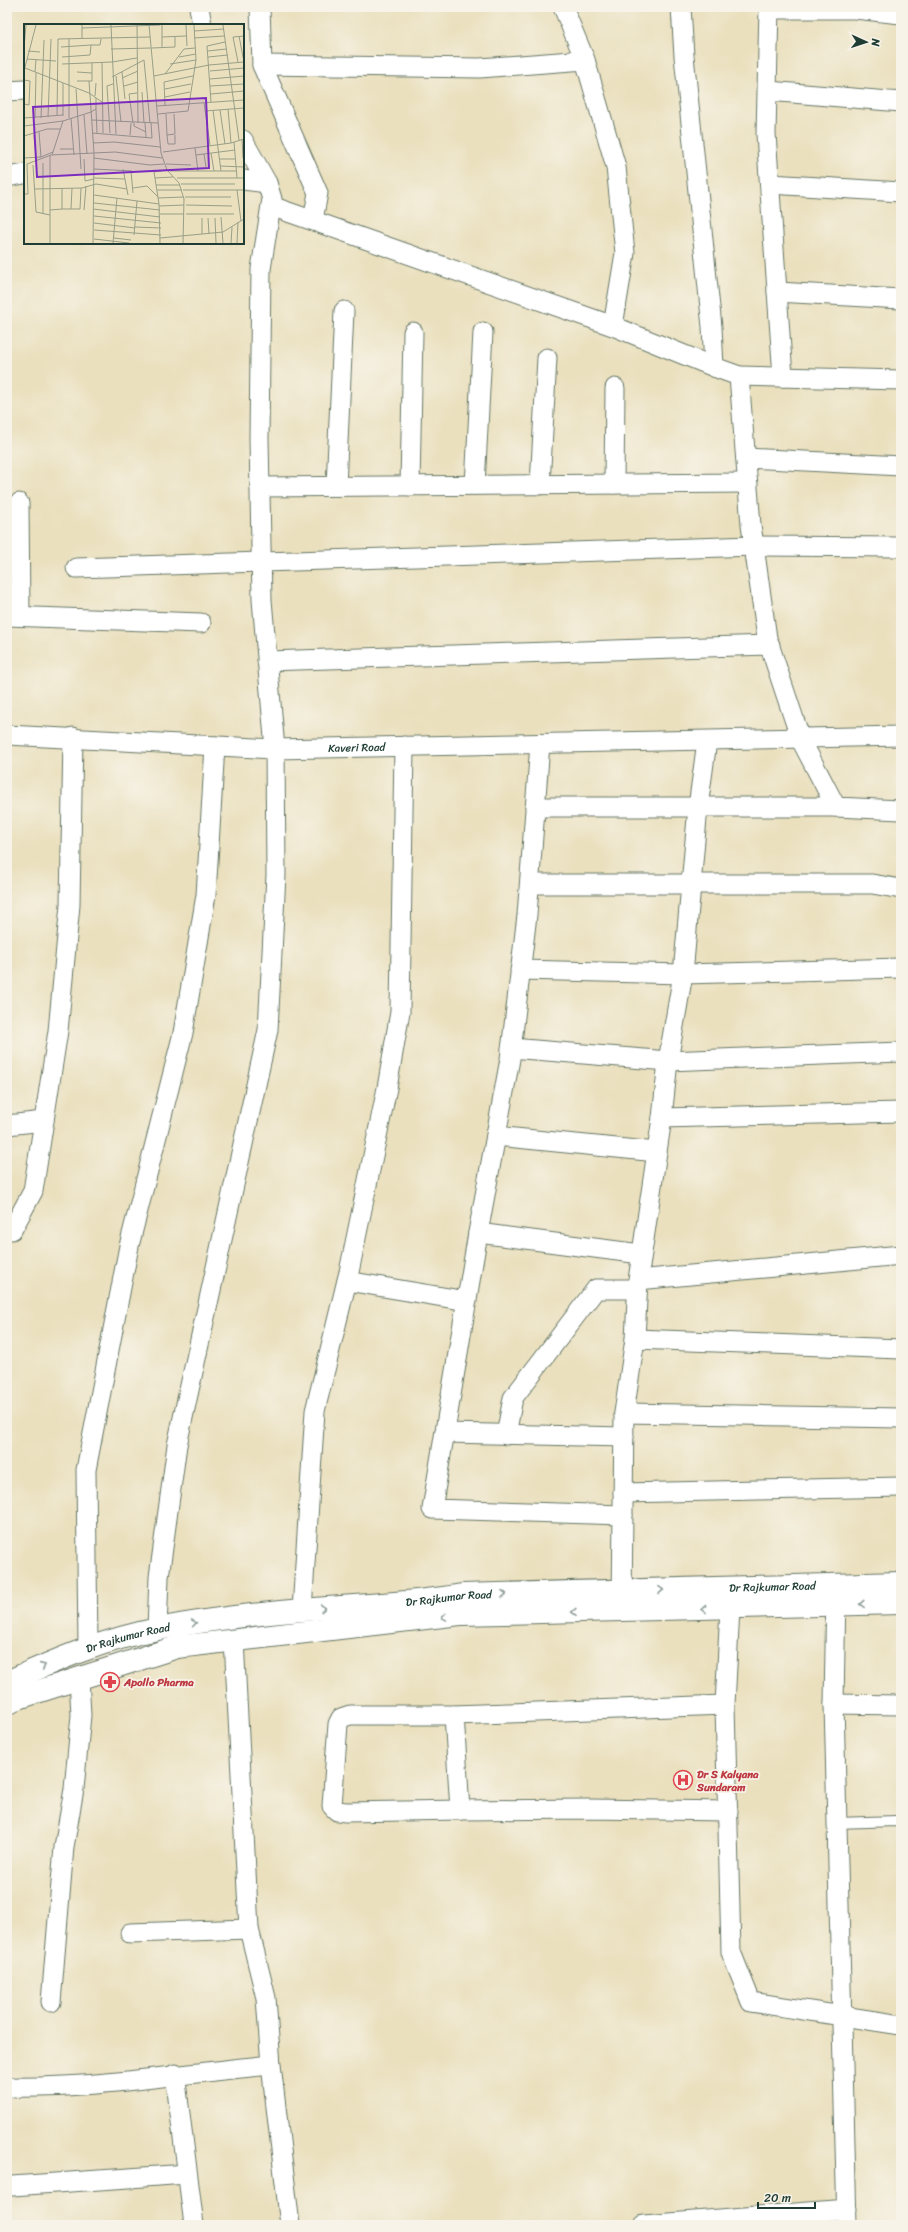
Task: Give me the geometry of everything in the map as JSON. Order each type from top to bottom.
[{"type":"main road","name":"Dr Rajkumar Road","points":[[7,1682],[88,1647],[157,1629],[230,1618],[302,1610],[424,1602],[462,1595],[622,1601],[730,1608],[836,1595],[901,1582]]},
{"type":"main road","name":"Dr Rajkumar Road","points":[[7,1704],[18,1698],[176,1647],[460,1614],[622,1601],[836,1595],[901,1603]]},
{"type":"street","points":[[200,7],[202,24]]},
{"type":"street","points":[[260,7],[262,65],[318,193],[312,220]]},
{"type":"street","points":[[564,7],[586,60],[616,167],[625,253],[613,326]]},
{"type":"street","points":[[681,7],[684,56],[712,327],[714,367]]},
{"type":"street","points":[[783,377],[766,134],[769,8],[855,8],[901,14]]},
{"type":"street","points":[[262,65],[480,68],[586,60]]},
{"type":"street","points":[[7,91],[24,90]]},
{"type":"street","points":[[768,91],[901,102]]},
{"type":"street","points":[[157,1629],[159,1577],[177,1445],[268,1030],[276,875],[275,749],[267,661],[261,563],[261,269],[272,199],[268,183],[244,142]]},
{"type":"street","points":[[7,177],[24,174]]},
{"type":"street","points":[[244,180],[268,183]]},
{"type":"street","points":[[770,184],[901,192]]},
{"type":"street","points":[[271,206],[613,326],[739,376],[901,380]]},
{"type":"street","points":[[777,292],[901,299]]},
{"type":"street","points":[[336,486],[344,311]]},
{"type":"street","points":[[410,486],[413,332]]},
{"type":"street","points":[[475,485],[484,332]]},
{"type":"street","points":[[540,485],[548,358]]},
{"type":"street","points":[[739,376],[754,546],[770,645],[801,740],[836,807]]},
{"type":"street","points":[[614,484],[615,388]]},
{"type":"street","points":[[746,458],[901,466]]},
{"type":"street","points":[[260,487],[748,483]]},
{"type":"street","points":[[19,503],[13,616],[202,623]]},
{"type":"street","points":[[76,568],[754,546],[901,547]]},
{"type":"street","points":[[267,661],[770,645]]},
{"type":"street","name":"Kaveri Road","points":[[7,735],[73,737],[275,749],[801,740],[901,736]]},
{"type":"street","points":[[13,1220],[32,1191],[58,1032],[70,905],[73,737]]},
{"type":"street","points":[[622,1601],[624,1413],[635,1338],[637,1284],[641,1254],[662,1118],[668,1061],[683,974],[698,807],[707,741]]},
{"type":"street","points":[[540,744],[530,884],[511,1048],[478,1233],[432,1510],[622,1515]]},
{"type":"street","points":[[88,1647],[86,1470],[129,1246],[183,1033],[206,895],[215,746]]},
{"type":"street","points":[[302,1610],[316,1411],[347,1281],[387,1088],[400,1012],[404,746]]},
{"type":"street","points":[[535,807],[836,807],[901,810]]},
{"type":"street","points":[[530,884],[872,884],[901,889]]},
{"type":"street","points":[[520,970],[683,974],[901,968]]},
{"type":"street","points":[[511,1048],[668,1061],[901,1052]]},
{"type":"street","points":[[662,1118],[901,1112]]},
{"type":"street","points":[[7,1125],[44,1121]]},
{"type":"street","points":[[496,1136],[657,1152]]},
{"type":"street","points":[[478,1233],[641,1254]]},
{"type":"street","points":[[506,1435],[513,1398],[596,1289],[901,1255]]},
{"type":"street","points":[[347,1281],[467,1301]]},
{"type":"street","points":[[635,1338],[901,1349]]},
{"type":"street","points":[[624,1413],[901,1418]]},
{"type":"street","points":[[445,1433],[624,1437]]},
{"type":"street","points":[[623,1493],[901,1487]]},
{"type":"street","points":[[644,2225],[847,2217],[834,1704],[836,1595]]},
{"type":"street","points":[[730,1608],[725,1705],[731,1952],[751,2002],[901,2025]]},
{"type":"street","points":[[234,1640],[249,1929],[266,1998],[271,2065],[290,2225]]},
{"type":"street","points":[[51,2002],[64,1847],[74,1789],[81,1715],[79,1678]]},
{"type":"street","points":[[834,1704],[901,1705]]},
{"type":"street","points":[[725,1705],[454,1714],[350,1715],[341,1718],[338,1724],[332,1806],[337,1811],[346,1812],[589,1809],[728,1811]]},
{"type":"street","points":[[454,1714],[460,1810]]},
{"type":"street","points":[[130,1933],[249,1929]]},
{"type":"street","points":[[7,2087],[124,2083],[175,2074],[271,2065]]},
{"type":"street","points":[[175,2074],[194,2225]]},
{"type":"street","points":[[12,2186],[187,2174]]},
{"type":"lane","points":[[837,1823],[896,1820],[901,1823]]},
{"type":"place","name":"Apollo Pharma","points":[[110,1682]]},
{"type":"place","name":"Dr S Kalyana Sundaram","points":[[683,1780]]}]
